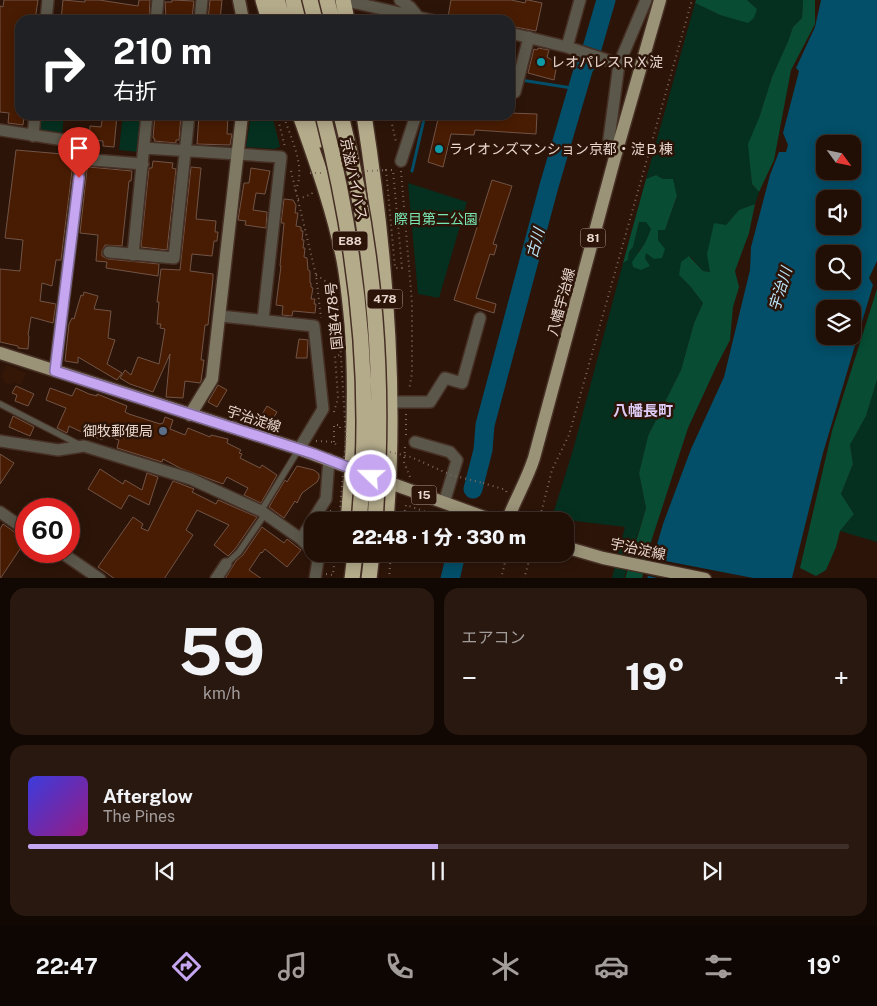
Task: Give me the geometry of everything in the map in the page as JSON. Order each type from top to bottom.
[{"type":"highway","points":[[263,0],[268,15]]},
{"type":"highway","points":[[277,0],[282,15]]},
{"type":"highway","points":[[293,0],[297,15]]},
{"type":"highway","points":[[310,0],[314,15]]},
{"type":"highway","points":[[327,0],[331,15]]},
{"type":"highway","points":[[343,0],[346,15]]},
{"type":"highway","name":"国道478号","points":[[302,120],[325,186],[344,262],[355,364],[353,468],[349,512]]},
{"type":"highway","points":[[313,120],[339,221],[344,262]]},
{"type":"highway","name":"京滋バイパス","points":[[324,120],[340,183],[348,228],[360,322],[363,369],[363,450],[360,512]]},
{"type":"highway","name":"京滋バイパス","points":[[341,120],[364,224],[375,310],[379,367],[379,464],[376,512]]},
{"type":"highway","points":[[355,120],[384,289]]},
{"type":"highway","name":"478","points":[[365,120],[374,181],[384,289],[390,402],[387,512]]},
{"type":"highway","points":[[342,578],[344,562]]},
{"type":"highway","points":[[352,578],[354,562]]},
{"type":"highway","points":[[369,578],[371,562]]},
{"type":"highway","points":[[380,578],[381,562]]},
{"type":"main road","name":"八幡宇治線","points":[[511,512],[528,477],[534,458],[615,157],[660,0]]},
{"type":"main road","name":"宇治淀線","points":[[0,353],[329,459],[470,512]]},
{"type":"main road","name":"宇治淀線","points":[[574,550],[603,558],[705,578]]},
{"type":"street","points":[[46,15],[48,0]]},
{"type":"street","points":[[156,15],[158,0]]},
{"type":"street","points":[[200,15],[202,0]]},
{"type":"street","points":[[238,0],[242,15]]},
{"type":"street","points":[[343,0],[408,15]]},
{"type":"street","points":[[400,0],[414,4],[422,15]]},
{"type":"street","points":[[567,47],[580,0]]},
{"type":"street","points":[[615,157],[609,140],[619,64],[646,0]]},
{"type":"street","points":[[515,34],[567,47],[619,64]]},
{"type":"street","points":[[515,92],[529,37]]},
{"type":"street","points":[[33,136],[35,120]]},
{"type":"street","points":[[133,255],[147,120]]},
{"type":"street","points":[[109,252],[174,258],[188,120]]},
{"type":"street","points":[[190,415],[212,379],[242,120]]},
{"type":"street","points":[[401,161],[414,120]]},
{"type":"street","points":[[0,130],[83,143],[55,371]]},
{"type":"street","points":[[144,148],[281,157],[263,320]]},
{"type":"street","points":[[81,159],[143,164]]},
{"type":"street","points":[[220,316],[314,326],[323,408],[299,449]]},
{"type":"street","points":[[390,402],[430,402],[445,378],[462,383],[480,318]]},
{"type":"street","points":[[0,441],[58,450],[82,446],[190,479],[263,512],[304,542]]},
{"type":"street","points":[[415,442],[450,452],[457,460],[444,503]]},
{"type":"street","points":[[301,539],[326,499],[329,459]]},
{"type":"street","points":[[0,512],[15,522]]},
{"type":"street","points":[[315,578],[318,562]]},
{"type":"street","points":[[77,563],[100,578]]},
{"type":"street","points":[[216,578],[226,564]]},
{"type":"lane","points":[[0,404],[82,446]]},
{"type":"lane","points":[[226,564],[239,552],[299,449]]},
{"type":"path","points":[[541,512],[552,470],[569,435],[692,0]]},
{"type":"path","points":[[278,120],[286,147]]},
{"type":"path","points":[[285,120],[300,167],[300,183],[295,191]]},
{"type":"path","points":[[391,120],[401,161],[412,304],[412,373],[406,402],[404,462],[410,476]]},
{"type":"path","points":[[290,165],[316,275],[322,323]]},
{"type":"path","points":[[386,170],[393,170],[397,214],[402,268],[395,268],[386,170]]},
{"type":"path","points":[[310,173],[310,180]]},
{"type":"path","points":[[298,200],[312,194],[311,187]]},
{"type":"path","points":[[397,214],[404,213]]},
{"type":"path","points":[[316,275],[330,284],[337,299],[346,438],[340,512]]},
{"type":"path","points":[[333,413],[338,398],[335,356],[340,355]]},
{"type":"path","points":[[337,446],[334,442],[334,425],[340,425],[340,431]]},
{"type":"path","points":[[341,438],[346,438]]},
{"type":"path","points":[[312,440],[334,442]]},
{"type":"path","points":[[384,451],[411,457],[451,474],[506,490],[508,497]]},
{"type":"path","points":[[404,512],[406,505],[426,512]]},
{"type":"path","points":[[327,567],[326,574],[333,575],[334,562]]},
{"type":"path","points":[[389,578],[390,562]]},
{"type":"path","points":[[501,578],[506,562]]},
{"type":"path","points":[[524,578],[528,562]]},
{"type":"shaded area","points":[[6,365],[26,373],[21,385],[13,382],[11,385],[3,382],[4,378],[1,377]]},
{"type":"green space","points":[[696,0],[747,0],[757,9],[754,18],[748,23],[720,15],[695,3]]},
{"type":"green space","points":[[747,0],[803,0],[802,18],[793,27],[772,77],[759,118],[751,165],[752,184],[759,192],[755,204],[739,210],[726,225],[711,272],[703,271],[690,256],[679,275],[703,303],[694,323],[681,370],[648,436],[639,473],[646,508],[624,578],[612,578],[625,527],[574,521],[574,512],[554,511],[573,450],[623,263],[628,260],[639,222],[647,222],[651,229],[645,243],[638,252],[650,266],[645,258],[645,252],[658,240],[658,230],[665,230],[677,197],[673,179],[663,179],[656,175],[646,179],[695,3],[720,15],[731,17],[757,9]]},
{"type":"green space","points":[[803,0],[815,0],[815,24],[791,70],[774,160],[759,192],[752,184],[748,144],[759,118],[772,77],[793,27],[802,18]]},
{"type":"green space","points":[[41,120],[63,120],[62,134],[39,131]]},
{"type":"green space","points":[[122,120],[141,120],[138,152],[119,150]]},
{"type":"green space","points":[[250,120],[273,120],[280,147],[274,149],[246,147]]},
{"type":"green space","points":[[656,175],[663,179],[673,179],[677,196],[665,230],[658,230],[658,240],[665,249],[662,258],[654,259],[646,253],[645,258],[650,266],[641,270],[633,267],[632,262],[645,243],[651,229],[646,222],[639,222],[628,260],[623,263],[646,179]]},
{"type":"green space","name":"際目第二公園","points":[[408,183],[467,202],[439,298],[418,294]]},
{"type":"green space","points":[[755,204],[749,233],[735,271],[739,287],[733,307],[730,340],[688,428],[651,542],[642,578],[625,578],[646,508],[639,473],[648,436],[681,370],[694,323],[703,303],[679,275],[681,262],[689,256],[703,271],[710,272],[707,254],[714,223],[726,225],[739,210]]},
{"type":"green space","points":[[877,289],[877,380],[866,416],[850,445],[853,464],[841,494],[854,514],[840,531],[836,547],[826,570],[816,576],[800,568],[832,431],[859,345],[861,345],[861,339]]},
{"type":"green space","points":[[877,380],[877,542],[840,531],[854,514],[841,494],[853,464],[850,445],[866,416]]},
{"type":"water","name":"宇治川","points":[[821,0],[877,0],[877,261],[869,278],[873,285],[861,325],[861,300],[816,300],[816,345],[855,345],[823,453],[792,578],[647,578],[663,524],[691,449],[724,377],[750,270],[751,247],[770,175],[779,152],[786,152],[788,145],[783,133],[799,71],[796,68],[815,27]]},
{"type":"pier","points":[[650,558],[753,578],[657,578],[645,575]]},
{"type":"building","points":[[4,0],[38,0],[36,15],[15,15],[15,120],[24,120],[23,125],[8,123],[9,113],[0,112],[0,6],[3,7]]},
{"type":"building","points":[[63,0],[85,2],[85,0],[99,0],[138,6],[139,0],[150,0],[149,15],[62,15]]},
{"type":"building","points":[[172,0],[194,1],[192,15],[166,15],[165,2],[172,2]]},
{"type":"building","points":[[210,0],[222,0],[220,15],[208,15]]},
{"type":"building","points":[[451,0],[511,0],[525,3],[528,0],[542,3],[536,31],[515,27],[515,15],[448,15]]},
{"type":"building","name":"レオパレスＲＸ淀","points":[[538,48],[549,50],[547,57],[557,64],[554,80],[528,73],[534,49],[537,50]]},
{"type":"building","name":"ライオンズマンション京都・淀Ｂ棟","points":[[515,113],[537,114],[536,134],[475,130],[474,135],[451,134],[443,167],[428,162],[438,120],[515,120]]},
{"type":"building","points":[[102,120],[117,120],[114,147],[103,146],[103,141],[89,139],[90,126],[101,127]]},
{"type":"building","points":[[155,120],[181,120],[179,140],[176,140],[176,143],[154,141],[155,139],[153,138]]},
{"type":"building","points":[[199,120],[228,120],[227,134],[232,134],[230,145],[197,144]]},
{"type":"building","points":[[16,150],[74,155],[61,260],[56,260],[52,286],[42,283],[40,301],[56,304],[53,323],[31,317],[28,349],[0,342],[0,269],[20,271],[23,240],[5,238]]},
{"type":"building","points":[[153,161],[173,163],[172,168],[176,169],[167,250],[141,247],[149,168],[152,168]]},
{"type":"building","points":[[89,167],[132,171],[131,181],[129,181],[122,246],[105,245],[102,256],[108,259],[159,264],[158,276],[106,268],[107,262],[96,261],[98,235],[80,233],[87,169]]},
{"type":"building","points":[[191,167],[201,168],[196,219],[216,221],[215,232],[218,232],[217,241],[214,241],[212,256],[192,254],[190,271],[213,274],[208,325],[205,325],[201,360],[204,360],[200,383],[185,381],[183,398],[166,397],[170,354],[153,392],[130,384],[120,378],[125,370],[131,375],[138,357],[159,364],[165,329],[160,328],[161,324],[157,324],[159,302],[157,302],[161,269],[180,270]]},
{"type":"building","points":[[251,168],[270,171],[265,194],[256,193],[253,210],[267,212],[266,228],[245,225],[246,221],[238,220],[244,183],[249,183]]},
{"type":"building","points":[[492,180],[512,186],[493,244],[497,245],[494,255],[490,254],[476,298],[496,304],[494,313],[454,300]]},
{"type":"building","points":[[284,199],[293,200],[296,205],[295,213],[298,213],[296,226],[301,227],[301,231],[303,231],[304,257],[307,258],[308,270],[310,271],[310,283],[313,288],[311,299],[315,299],[315,313],[293,311],[292,316],[282,315],[283,306],[276,305],[281,266],[284,223],[281,223]]},
{"type":"building","points":[[84,292],[98,296],[94,309],[111,311],[108,338],[115,340],[107,364],[122,373],[117,380],[78,357],[78,363],[65,361],[69,324],[72,318],[74,319],[81,295],[83,296]]},
{"type":"building","points":[[299,339],[308,340],[307,358],[296,358]]},
{"type":"building","points":[[218,385],[227,390],[217,407],[208,402]]},
{"type":"building","points":[[16,386],[34,394],[28,406],[15,401],[17,395],[12,393]]},
{"type":"building","points":[[50,388],[72,396],[76,388],[89,394],[97,396],[97,394],[127,406],[125,412],[129,414],[160,424],[163,423],[165,417],[173,420],[170,429],[185,435],[188,428],[210,437],[211,435],[228,439],[227,443],[241,450],[239,453],[242,454],[240,458],[260,468],[262,465],[277,475],[261,503],[244,495],[248,488],[227,477],[223,484],[180,468],[163,459],[162,462],[117,448],[119,440],[104,435],[102,440],[69,426],[67,433],[57,428],[66,408],[46,400]]},
{"type":"building","points":[[267,406],[277,412],[271,422],[261,416]]},
{"type":"building","points":[[13,416],[34,427],[30,436],[9,427]]},
{"type":"building","points":[[0,454],[14,463],[0,484]]},
{"type":"building","points":[[297,466],[314,470],[319,474],[319,478],[317,482],[302,493],[297,503],[295,501],[284,518],[269,507],[285,480],[287,482]]},
{"type":"building","points":[[100,469],[123,484],[125,480],[142,490],[147,473],[158,477],[149,505],[129,495],[121,509],[88,489]]},
{"type":"building","points":[[173,481],[194,489],[192,492],[216,504],[218,500],[257,517],[228,556],[214,545],[229,525],[197,510],[186,530],[193,535],[165,578],[114,578],[98,567],[133,517],[143,524],[141,528],[148,531]]},
{"type":"building","points":[[3,524],[15,532],[15,556],[0,578],[0,529]]},
{"type":"building","points":[[262,527],[284,543],[287,539],[301,550],[287,567],[265,549],[249,570],[261,578],[226,578],[236,561],[243,555]]},
{"type":"waterway","name":"古川","points":[[473,489],[483,450],[485,425],[549,186],[606,0]]},
{"type":"waterway","points":[[521,80],[578,89]]},
{"type":"waterway","points":[[412,171],[424,120]]},
{"type":"waterway","name":"古川","points":[[450,578],[454,562]]},
{"type":"place","name":"レオパレスＲＸ淀","points":[[541,62]]},
{"type":"place","name":"ライオンズマンション京都・淀Ｂ棟","points":[[439,149]]},
{"type":"place","name":"御牧郵便局","points":[[163,431]]},
{"type":"district","name":"八幡長町","points":[[643,410]]},
{"type":"route","points":[[79,178],[55,371],[314,454],[371,476]]}]
